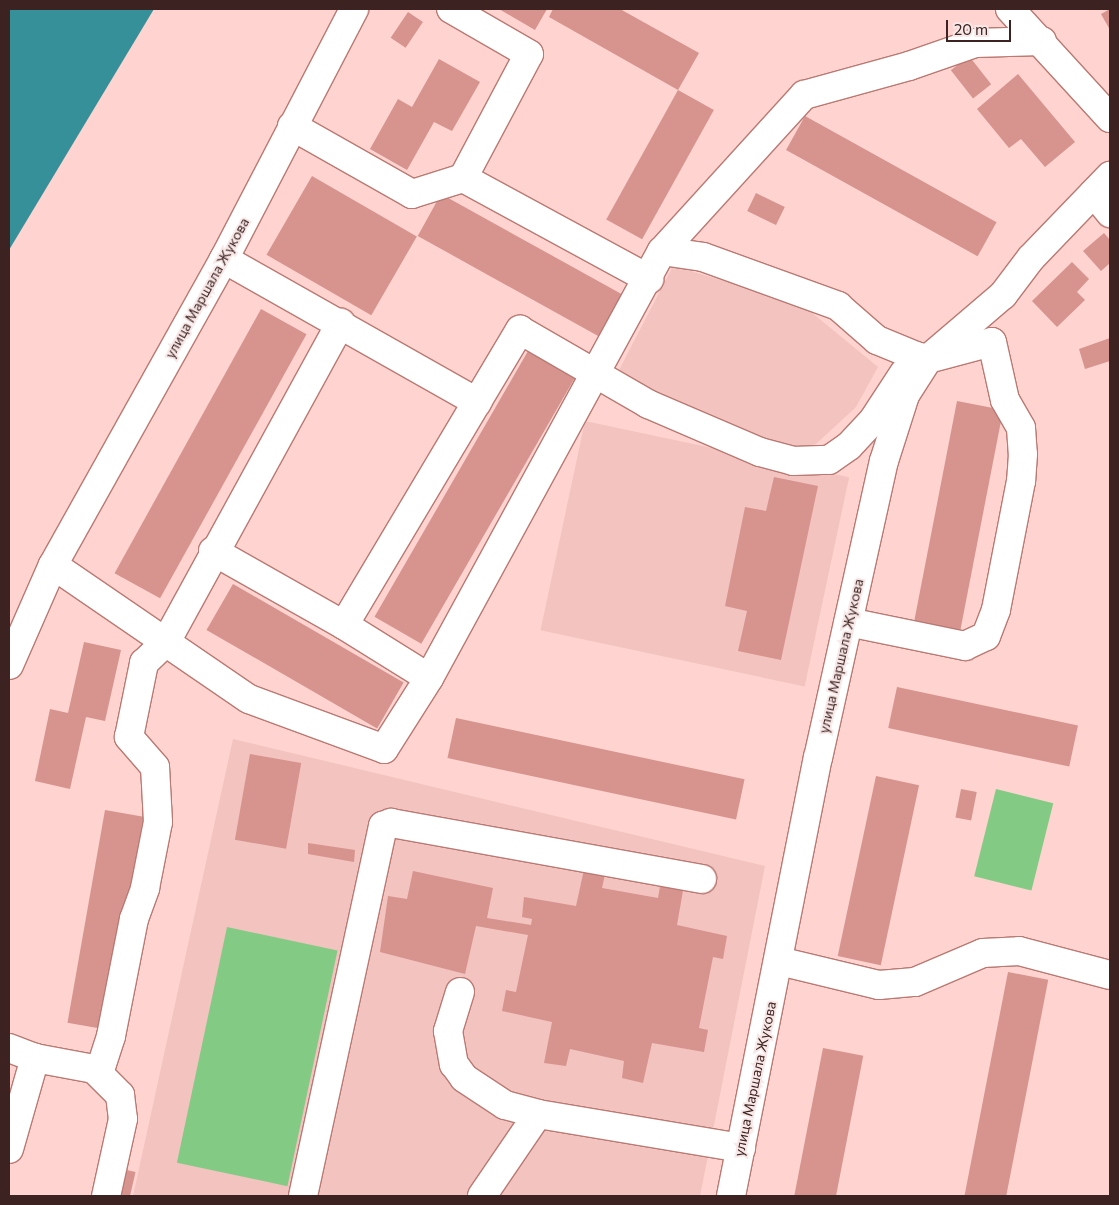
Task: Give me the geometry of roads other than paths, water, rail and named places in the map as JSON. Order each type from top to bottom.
[{"type":"street","name":"улица Маршала Жукова","points":[[9,665],[53,565],[224,259],[354,9]]},
{"type":"street","points":[[292,126],[412,194],[463,178],[529,54],[450,9]]},
{"type":"street","points":[[1010,9],[1042,41],[1110,118]]},
{"type":"street","points":[[53,565],[249,699],[384,749],[429,678],[649,279],[662,252],[804,95],[909,66],[975,43],[1042,41]]},
{"type":"street","points":[[463,178],[649,279]]},
{"type":"street","points":[[344,625],[520,330],[648,404],[760,452],[793,461],[829,460],[849,446],[874,419],[922,357],[1003,295],[1031,258],[1105,194]]},
{"type":"street","points":[[662,252],[703,257],[838,306],[877,340],[922,357],[992,342],[1005,400],[1021,428],[1021,481],[996,610],[986,636],[966,646],[848,622]]},
{"type":"street","points":[[224,259],[341,323],[477,402]]},
{"type":"street","points":[[94,1069],[102,1064],[111,1036],[134,918],[145,888],[158,822],[154,767],[129,737],[144,663],[166,642],[213,551],[341,323]]},
{"type":"street","name":"улица Маршала Жукова","points":[[731,1196],[818,758],[884,461],[905,395],[922,357]]},
{"type":"street","points":[[213,551],[344,625],[429,678]]},
{"type":"street","points":[[303,1196],[383,826],[392,823],[702,880]]},
{"type":"street","points":[[779,961],[879,985],[915,982],[983,953],[1019,951],[1110,975]]},
{"type":"street","points":[[460,992],[448,1031],[454,1064],[464,1078],[504,1105],[538,1114],[741,1148]]},
{"type":"street","points":[[9,1048],[35,1058],[94,1069],[120,1095],[122,1119],[106,1196]]},
{"type":"street","points":[[9,1149],[35,1058]]},
{"type":"street","points":[[482,1196],[538,1114]]},
{"type":"water","points":[[9,9],[154,9],[9,250]]}]
